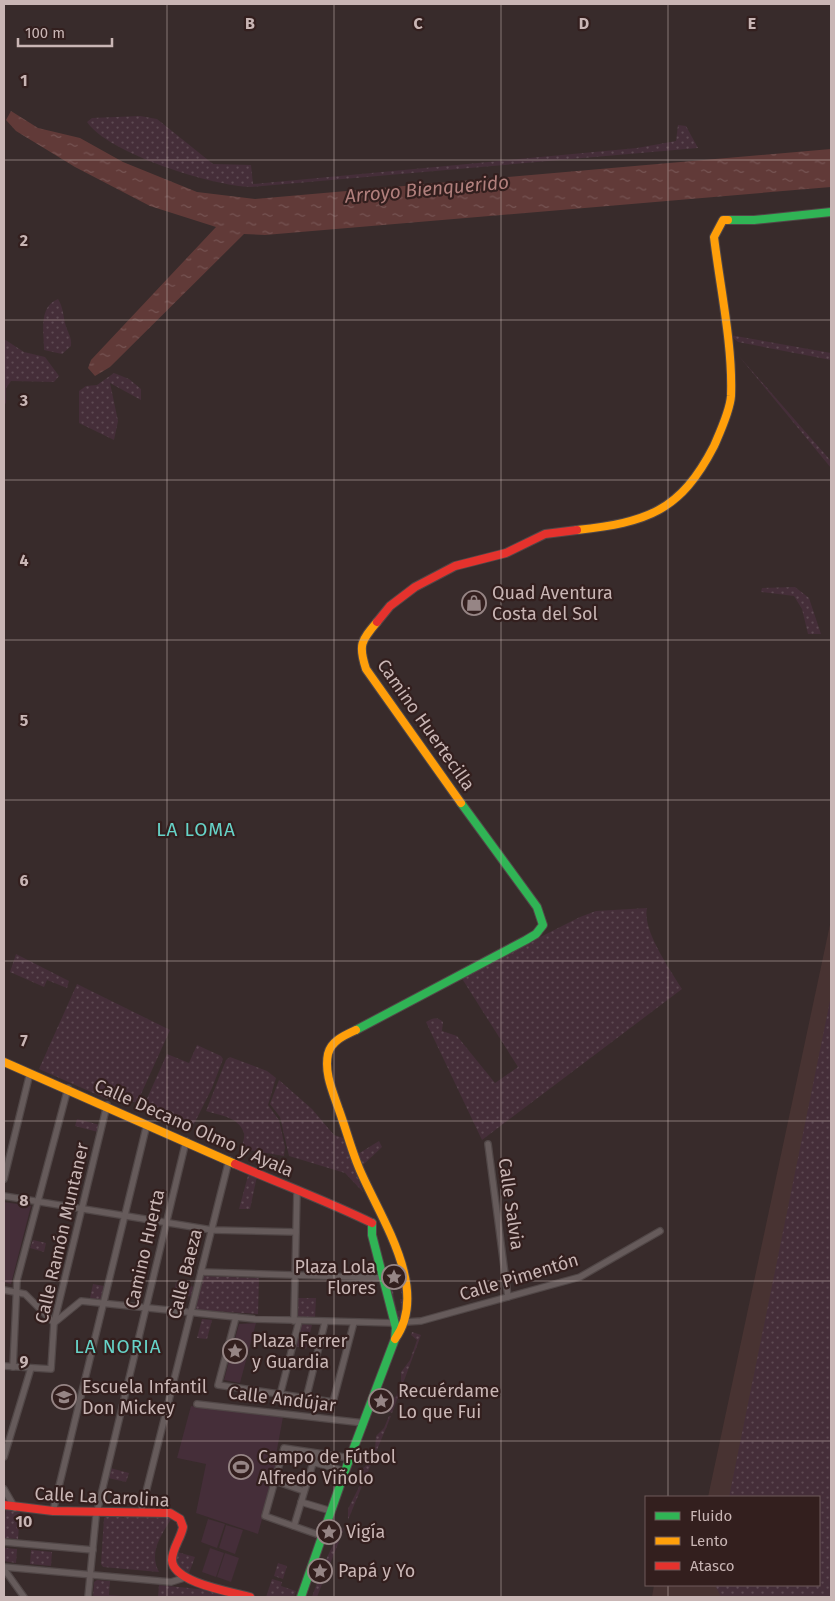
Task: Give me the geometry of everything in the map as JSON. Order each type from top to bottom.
[{"type":"street","name":"Camino Huertecilla","points":[[383,1220],[346,1134],[328,1077],[328,1053],[338,1039],[504,950],[532,938],[539,933],[542,925],[537,907],[396,714],[366,669],[360,651],[363,638],[371,626],[396,601],[415,587],[455,566],[506,553],[545,534],[621,524],[648,517],[673,502],[701,472],[718,437],[731,398],[730,364],[714,237],[718,226],[723,220],[754,220],[831,212]]},
{"type":"street","name":"Calle Decano Olmo y Ayala","points":[[4,1062],[68,1088],[297,1190],[330,1202],[372,1223]]},
{"type":"street","points":[[4,1179],[30,1073]]},
{"type":"street","points":[[13,1367],[17,1280],[68,1088]]},
{"type":"street","name":"Calle Ramón Muntaner","points":[[31,1368],[51,1369],[54,1323],[107,1106]]},
{"type":"street","points":[[53,1511],[147,1124]]},
{"type":"street","name":"Camino Huerta","points":[[88,1597],[97,1510],[147,1309],[186,1140]]},
{"type":"street","name":"Calle Salvia","points":[[488,1144],[508,1297]]},
{"type":"street","name":"Calle Baeza","points":[[141,1512],[230,1160]]},
{"type":"street","points":[[280,1394],[296,1321],[294,1276],[297,1190]]},
{"type":"street","points":[[4,1196],[212,1230],[296,1232]]},
{"type":"street","points":[[301,1597],[344,1471],[395,1339],[395,1323],[372,1235],[372,1223],[383,1220],[403,1265],[407,1284],[406,1322],[404,1329],[395,1339]]},
{"type":"street","name":"Calle Pimentón","points":[[406,1322],[421,1321],[580,1277],[660,1231]]},
{"type":"street","points":[[201,1272],[384,1278]]},
{"type":"street","points":[[4,1290],[25,1294],[54,1323],[81,1302],[191,1314],[296,1321],[395,1323]]},
{"type":"street","points":[[236,1317],[218,1385],[333,1402],[354,1322]]},
{"type":"street","points":[[306,1399],[325,1322]]},
{"type":"street","points":[[4,1366],[31,1368],[4,1457]]},
{"type":"street","name":"Calle Andújar","points":[[197,1404],[364,1423]]},
{"type":"street","points":[[322,1536],[265,1516],[284,1448],[350,1458]]},
{"type":"street","points":[[294,1526],[316,1453]]},
{"type":"street","points":[[312,1462],[344,1471]]},
{"type":"street","points":[[275,1481],[304,1491]]},
{"type":"street","points":[[4,1489],[15,1508]]},
{"type":"street","points":[[300,1502],[331,1511]]},
{"type":"street","name":"Calle La Carolina","points":[[4,1505],[15,1508],[53,1511],[97,1510],[170,1513],[183,1521],[182,1534],[172,1553],[171,1561],[178,1574],[184,1578]]},
{"type":"street","points":[[4,1542],[93,1550]]},
{"type":"street","points":[[4,1568],[171,1582],[184,1578],[247,1597]]},
{"type":"street","points":[[4,1568],[24,1597]]},
{"type":"shaded area","points":[[140,116],[157,119],[213,164],[251,165],[253,184],[637,148],[676,141],[678,125],[686,126],[698,148],[251,187],[212,181],[163,166],[117,146],[99,134],[87,122],[92,118]]},
{"type":"shaded area","points":[[58,299],[71,343],[71,346],[62,354],[44,350],[43,328],[45,314],[47,308]]},
{"type":"shaded area","points":[[730,335],[831,353],[831,360],[738,342]]},
{"type":"shaded area","points":[[4,339],[24,352],[45,357],[59,376],[54,382],[11,381],[6,388],[6,403],[4,405]]},
{"type":"shaded area","points":[[738,355],[831,461],[831,468]]},
{"type":"shaded area","points":[[114,373],[129,379],[141,389],[141,400],[110,383],[118,421],[114,440],[79,423],[79,391],[86,386],[97,385]]},
{"type":"shaded area","points":[[795,587],[809,598],[821,634],[808,634],[802,609],[794,596],[761,592],[762,588]]},
{"type":"shaded area","points":[[647,908],[649,927],[653,938],[682,989],[482,1140],[426,1022],[435,1018],[443,1022],[442,1031],[457,1036],[495,1083],[518,1067],[461,977],[580,917],[596,911]]},
{"type":"shaded area","points":[[831,920],[831,1597],[652,1597],[654,1586],[820,1586],[820,1496],[708,1496]]},
{"type":"shaded area","points":[[16,954],[69,981],[67,988],[47,980],[44,987],[10,972]]},
{"type":"shaded area","points":[[77,984],[170,1030],[137,1103],[112,1095],[107,1099],[39,1069]]},
{"type":"shaded area","points":[[831,996],[831,1597],[721,1597],[716,1586],[820,1586],[820,1496],[729,1496]]},
{"type":"shaded area","points":[[197,1045],[221,1056],[223,1059],[212,1088],[194,1124],[145,1103],[167,1054],[189,1063]]},
{"type":"shaded area","points":[[230,1057],[267,1071],[276,1078],[268,1105],[279,1120],[285,1147],[284,1156],[242,1149],[244,1133],[238,1123],[206,1111],[226,1060]]},
{"type":"shaded area","points":[[279,1080],[312,1109],[334,1135],[343,1138],[363,1192],[345,1173],[289,1156],[280,1117],[270,1104]]},
{"type":"shaded area","points":[[77,1119],[100,1125],[98,1132],[75,1126]]},
{"type":"shaded area","points":[[379,1141],[382,1147],[363,1165],[358,1154]]},
{"type":"shaded area","points":[[249,1172],[257,1176],[250,1209],[239,1209]]},
{"type":"shaded area","points":[[4,1202],[31,1206],[11,1284],[4,1282]]},
{"type":"shaded area","points":[[33,1240],[46,1243],[44,1252],[30,1248]]},
{"type":"shaded area","points":[[203,1276],[259,1278],[258,1314],[195,1310]]},
{"type":"shaded area","points":[[396,1281],[404,1286],[403,1317],[400,1330],[389,1287]],"holes":[[[399,1285],[403,1299],[400,1299],[402,1310],[397,1311],[392,1286]]]},
{"type":"shaded area","points":[[176,1282],[194,1287],[192,1297],[174,1292]]},
{"type":"shaded area","points":[[93,1284],[104,1286],[101,1300],[90,1298]]},
{"type":"shaded area","points":[[297,1298],[316,1298],[315,1318],[296,1317]]},
{"type":"shaded area","points":[[202,1319],[212,1320],[207,1339],[197,1338]]},
{"type":"shaded area","points":[[256,1323],[240,1383],[224,1380],[239,1324]]},
{"type":"shaded area","points":[[301,1324],[312,1325],[306,1349],[295,1346]]},
{"type":"shaded area","points":[[412,1332],[421,1335],[392,1413],[388,1411],[390,1402],[397,1395],[401,1385],[401,1372],[410,1360],[417,1340],[411,1335]]},
{"type":"shaded area","name":"Campo de Fútbol Alfredo Viñolo","points":[[191,1406],[283,1417],[276,1455],[279,1456],[258,1534],[196,1513],[206,1464],[177,1458]]},
{"type":"shaded area","points":[[389,1416],[391,1416],[348,1520],[348,1509],[361,1483],[360,1475],[363,1468],[369,1463],[375,1449],[376,1436],[384,1428]]},
{"type":"shaded area","points":[[110,1468],[129,1473],[126,1482],[108,1478]]},
{"type":"shaded area","points":[[6,1509],[20,1511],[18,1539],[4,1538]]},
{"type":"shaded area","points":[[108,1515],[124,1518],[125,1515],[173,1516],[161,1536],[156,1550],[156,1565],[159,1572],[103,1567],[101,1564],[104,1518]]},
{"type":"shaded area","points":[[208,1519],[225,1524],[217,1548],[201,1542]]},
{"type":"shaded area","points":[[226,1525],[243,1530],[235,1554],[219,1548]]},
{"type":"shaded area","points":[[345,1526],[317,1597],[312,1597],[330,1551]]},
{"type":"shaded area","points":[[4,1548],[17,1549],[16,1563],[4,1561]]},
{"type":"shaded area","points":[[210,1548],[224,1553],[216,1577],[202,1572]]},
{"type":"shaded area","points":[[31,1550],[52,1552],[51,1566],[30,1564]]},
{"type":"shaded area","points":[[177,1552],[195,1557],[189,1573],[177,1566]]},
{"type":"shaded area","points":[[225,1553],[239,1558],[231,1582],[217,1577]]},
{"type":"shaded area","points":[[278,1563],[287,1566],[283,1579],[274,1576]]},
{"type":"shaded area","points":[[272,1579],[282,1582],[281,1586],[296,1591],[294,1597],[266,1597]]},
{"type":"shaded area","points":[[97,1580],[110,1581],[109,1595],[134,1597],[93,1597],[94,1582]]},
{"type":"shaded area","points":[[159,1585],[218,1591],[237,1597],[158,1597]]},
{"type":"water","name":"Arroyo Bienquerido","points":[[11,111],[38,128],[80,138],[123,162],[197,192],[255,199],[831,149],[831,187],[265,235],[244,234],[110,367],[95,376],[88,368],[91,360],[216,227],[150,206],[75,167],[16,131],[6,120]]},
{"type":"traffic: fast","points":[[728,220],[754,220],[831,212]]},
{"type":"traffic: fast","points":[[356,1030],[526,940],[536,934],[543,925],[537,907],[461,803]]},
{"type":"traffic: fast","points":[[301,1597],[345,1471],[395,1339],[396,1328],[372,1235],[372,1223]]},
{"type":"traffic: slow","points":[[577,530],[623,523],[659,510],[688,486],[714,446],[727,415],[731,396],[728,337],[714,237],[723,220],[728,220]]},
{"type":"traffic: slow","points":[[377,622],[367,634],[362,644],[362,654],[366,669],[461,803]]},
{"type":"traffic: slow","points":[[356,1030],[332,1045],[328,1054],[327,1068],[356,1161],[389,1230],[405,1276],[407,1298],[405,1319],[395,1339]]},
{"type":"traffic: slow","points":[[4,1062],[235,1164]]},
{"type":"traffic: jam","points":[[377,622],[390,606],[415,587],[455,566],[506,553],[545,534],[577,530]]},
{"type":"traffic: jam","points":[[235,1164],[372,1223]]},
{"type":"traffic: jam","points":[[4,1505],[53,1511],[170,1513],[180,1519],[183,1527],[172,1556],[175,1568],[182,1575],[192,1580],[250,1597]]},
{"type":"place","name":"Quad Aventura Costa del Sol","points":[[474,603]]},
{"type":"place","name":"Plaza Lola Flores","points":[[394,1277]]},
{"type":"place","name":"Plaza Ferrer y Guardia","points":[[235,1351]]},
{"type":"place","name":"Escuela Infantil Don Mickey","points":[[64,1397]]},
{"type":"place","name":"Recuérdame Lo que Fui","points":[[381,1401]]},
{"type":"place","name":"Campo de Fútbol Alfredo Viñolo","points":[[241,1467]]},
{"type":"place","name":"Vigía","points":[[329,1532]]},
{"type":"place","name":"Papá y Yo","points":[[320,1571]]},
{"type":"district","name":"LA LOMA","points":[[196,829]]},
{"type":"district","name":"LA NORIA","points":[[118,1346]]}]
